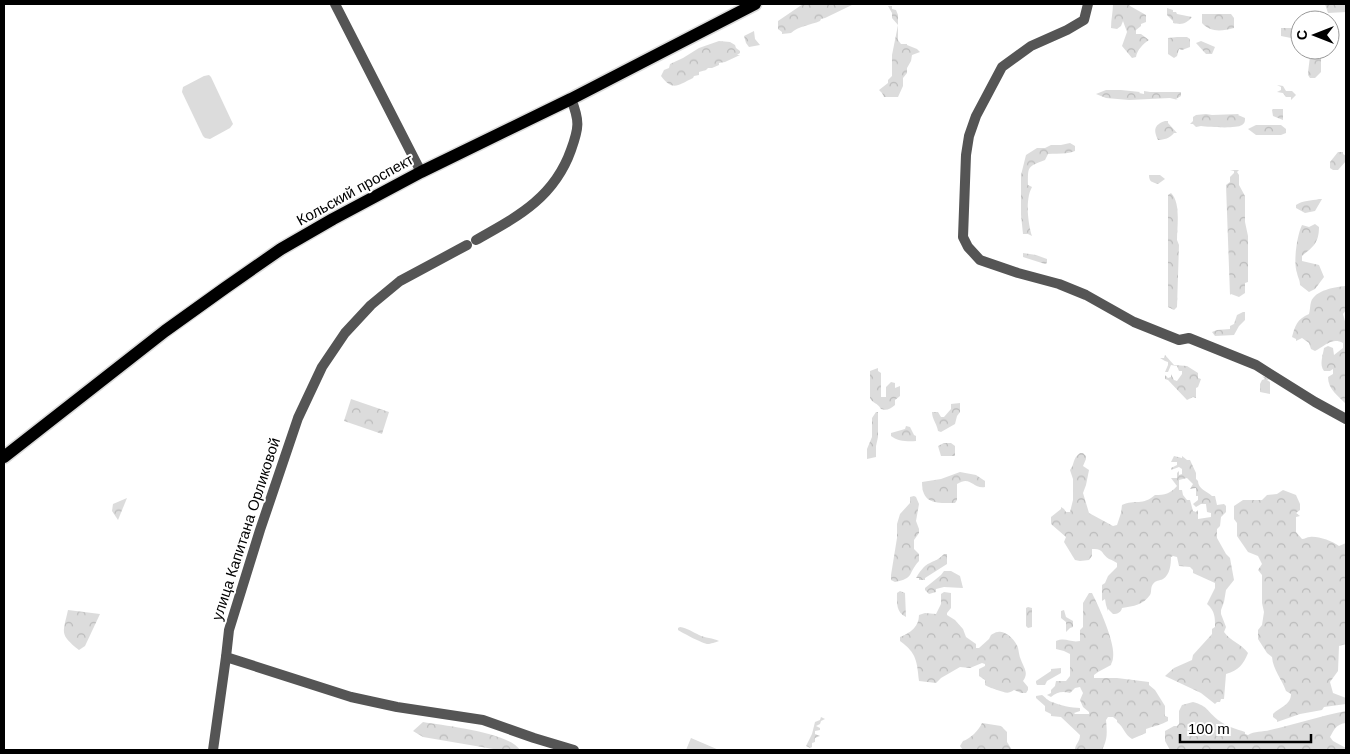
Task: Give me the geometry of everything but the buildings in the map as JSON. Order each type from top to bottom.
[{"type":"main road","name":"Кольский проспект","points":[[4,457],[165,331],[281,249],[421,172],[571,99],[755,4]]},
{"type":"street","points":[[335,4],[421,172]]},
{"type":"street","points":[[1088,4],[1084,20],[1031,46],[1002,67],[976,116],[969,136],[966,155],[963,237],[968,247],[980,260],[1059,284],[1086,295],[1134,322],[1179,340],[1189,338],[1256,365],[1346,419]]},
{"type":"street","name":"улица Капитана Орликовой","points":[[213,750],[229,630],[298,418],[322,367],[345,333],[378,299],[400,281],[498,228],[532,205],[551,186],[567,162],[578,132],[578,115],[571,99]]},
{"type":"street","points":[[226,658],[351,697],[397,707],[483,720],[574,750]]},
{"type":"green space","points":[[803,4],[854,4],[820,21],[801,27],[791,33],[782,34],[778,29],[778,21]]},
{"type":"green space","points":[[1113,4],[1129,4],[1146,15],[1146,22],[1141,24],[1136,30],[1136,34],[1141,34],[1149,40],[1141,47],[1136,57],[1132,58],[1122,46],[1127,32],[1123,21],[1117,29],[1111,28]]},
{"type":"green space","points":[[1325,4],[1346,4],[1346,12],[1327,10]]},
{"type":"green space","points":[[888,6],[892,6],[892,9],[896,10],[898,25],[892,18],[892,13]]},
{"type":"green space","points":[[1167,8],[1177,14],[1192,17],[1184,23],[1173,23],[1167,15]]},
{"type":"green space","points":[[1202,14],[1231,14],[1234,18],[1234,28],[1213,30],[1202,23]]},
{"type":"green space","points":[[898,25],[898,40],[901,44],[907,44],[920,52],[912,55],[898,97],[884,97],[879,90],[888,83],[892,76],[892,55]]},
{"type":"green space","points":[[1281,28],[1290,28],[1290,38],[1281,36]]},
{"type":"green space","points":[[754,31],[755,39],[760,45],[749,47],[744,36]]},
{"type":"green space","points":[[1187,37],[1190,39],[1190,47],[1182,50],[1179,49],[1177,56],[1174,58],[1168,54],[1168,38]]},
{"type":"green space","points":[[719,41],[730,42],[735,45],[740,51],[737,55],[740,55],[699,72],[699,75],[676,86],[669,84],[661,76],[664,70],[669,68],[670,64],[699,48]]},
{"type":"green space","points":[[1201,41],[1215,47],[1212,54],[1206,54],[1196,43]]},
{"type":"green space","points":[[1309,60],[1321,60],[1321,72],[1315,78],[1310,78],[1308,75]]},
{"type":"green space","points":[[209,75],[233,124],[230,128],[210,139],[203,136],[182,92],[183,87]]},
{"type":"green space","points":[[1277,85],[1283,86],[1286,91],[1292,91],[1296,95],[1291,100],[1291,97],[1286,97],[1283,93],[1277,92],[1281,90],[1281,87]]},
{"type":"green space","points":[[1106,90],[1140,92],[1144,94],[1144,91],[1181,92],[1181,96],[1176,99],[1178,100],[1170,98],[1129,100],[1106,98],[1096,94]]},
{"type":"green space","points":[[1273,109],[1283,109],[1283,120],[1273,116]]},
{"type":"green space","points":[[1239,114],[1245,118],[1245,121],[1239,126],[1228,127],[1196,127],[1190,124],[1196,115]]},
{"type":"green space","points":[[1168,121],[1177,133],[1158,140],[1156,126]]},
{"type":"green space","points":[[1256,125],[1281,125],[1286,129],[1286,133],[1281,135],[1256,135],[1248,129]]},
{"type":"green space","points":[[1070,143],[1075,146],[1075,151],[1048,154],[1045,160],[1030,168],[1028,185],[1032,187],[1028,198],[1028,211],[1032,236],[1023,234],[1021,175],[1026,155],[1037,148]]},
{"type":"green space","points":[[1338,152],[1343,152],[1346,156],[1346,161],[1338,170],[1333,170],[1330,168],[1330,162]]},
{"type":"green space","points":[[1230,170],[1239,170],[1237,172],[1239,175],[1239,185],[1245,196],[1245,222],[1248,236],[1248,282],[1245,283],[1245,293],[1239,297],[1230,295],[1226,185],[1230,182],[1230,177],[1234,171]]},
{"type":"green space","points":[[1149,175],[1160,175],[1165,179],[1158,184],[1150,180]]},
{"type":"green space","points":[[1171,193],[1177,209],[1177,240],[1179,245],[1177,307],[1174,310],[1168,307],[1168,195]]},
{"type":"green space","points":[[1322,199],[1315,211],[1305,213],[1296,208],[1296,205],[1301,202]]},
{"type":"green space","points":[[1315,224],[1319,227],[1317,241],[1302,256],[1302,261],[1319,265],[1324,277],[1315,289],[1309,292],[1300,285],[1295,263],[1296,249],[1302,225],[1309,227]]},
{"type":"green space","points":[[1023,253],[1047,259],[1047,263],[1023,257]]},
{"type":"green space","points":[[1346,286],[1346,310],[1343,314],[1346,325],[1346,404],[1334,392],[1328,381],[1328,377],[1333,374],[1333,369],[1324,371],[1322,363],[1324,348],[1328,346],[1333,348],[1334,355],[1343,348],[1343,343],[1335,341],[1315,351],[1302,338],[1296,341],[1292,337],[1297,323],[1309,314],[1313,298],[1326,290]]},
{"type":"green space","points":[[1245,312],[1245,320],[1234,335],[1215,336],[1212,332],[1230,329],[1237,315]]},
{"type":"green space","points":[[1165,355],[1174,365],[1187,366],[1198,373],[1198,378],[1201,379],[1196,388],[1196,398],[1193,397],[1187,400],[1165,379],[1165,375],[1168,378],[1171,377],[1171,374],[1174,380],[1177,381],[1182,371],[1179,371],[1177,366],[1171,365],[1168,372],[1165,372],[1168,362],[1160,358],[1164,358]]},
{"type":"green space","points":[[878,368],[878,371],[881,373],[881,397],[886,397],[886,387],[891,382],[895,383],[895,388],[900,386],[900,396],[895,400],[895,405],[887,410],[881,409],[870,398],[870,371]]},
{"type":"green space","points":[[1262,376],[1270,379],[1267,380],[1270,382],[1270,394],[1260,392],[1260,384],[1265,379]]},
{"type":"green space","points":[[351,399],[389,412],[382,434],[344,421]]},
{"type":"green space","points":[[960,403],[960,412],[955,424],[941,432],[938,431],[932,412],[938,412],[941,417],[944,417],[951,409],[951,404]]},
{"type":"green space","points":[[878,412],[878,437],[876,457],[867,459],[867,449],[872,437],[872,418]]},
{"type":"green space","points":[[906,426],[910,427],[916,436],[916,441],[903,441],[891,436],[891,433],[905,429]]},
{"type":"green space","points":[[944,443],[951,443],[955,446],[955,456],[941,456],[938,446]]},
{"type":"green space","points":[[1083,453],[1086,456],[1083,466],[1089,470],[1083,493],[1089,513],[1113,526],[1117,525],[1122,505],[1147,500],[1155,495],[1167,494],[1177,486],[1171,478],[1177,478],[1179,471],[1179,475],[1182,474],[1182,469],[1179,467],[1171,470],[1171,468],[1177,465],[1177,462],[1171,462],[1174,456],[1182,458],[1182,456],[1190,460],[1199,486],[1212,496],[1215,496],[1217,505],[1224,504],[1226,506],[1226,512],[1221,517],[1220,526],[1217,529],[1217,538],[1230,558],[1234,580],[1226,590],[1221,614],[1226,627],[1224,632],[1248,653],[1240,666],[1226,674],[1224,699],[1221,699],[1220,702],[1215,704],[1201,693],[1165,676],[1174,668],[1192,660],[1193,655],[1212,634],[1212,629],[1215,627],[1215,617],[1212,609],[1207,604],[1215,588],[1215,583],[1193,573],[1190,567],[1179,566],[1177,557],[1173,556],[1171,557],[1169,572],[1163,579],[1153,584],[1151,594],[1144,601],[1122,608],[1121,611],[1113,614],[1108,609],[1108,611],[1105,599],[1102,601],[1102,585],[1117,567],[1117,563],[1106,557],[1101,550],[1096,549],[1092,549],[1092,556],[1089,560],[1075,560],[1064,542],[1066,537],[1051,524],[1051,517],[1061,507],[1066,512],[1070,512],[1073,500],[1073,479],[1070,470],[1077,455]],"holes":[[[1187,478],[1193,484],[1190,489],[1196,488],[1196,496],[1198,496],[1198,500],[1193,504],[1196,507],[1206,504],[1207,512],[1211,513],[1211,517],[1198,519],[1198,510],[1196,512],[1193,511],[1190,500],[1187,500],[1182,490],[1179,490],[1179,480]]]},
{"type":"green space","points":[[960,472],[976,475],[985,481],[985,487],[965,481],[957,484],[957,500],[955,503],[932,501],[925,495],[922,482],[941,479]]},
{"type":"green space","points":[[1283,490],[1296,495],[1300,504],[1300,510],[1296,513],[1300,516],[1296,517],[1296,532],[1302,539],[1317,537],[1339,546],[1346,543],[1346,644],[1339,646],[1338,671],[1330,682],[1333,693],[1346,698],[1346,704],[1324,707],[1322,710],[1300,714],[1277,722],[1273,714],[1289,701],[1291,694],[1286,691],[1274,666],[1272,657],[1258,639],[1258,630],[1262,625],[1264,612],[1262,603],[1262,575],[1258,570],[1262,564],[1258,556],[1248,552],[1237,536],[1234,506],[1243,500],[1262,500],[1267,495],[1277,494]]},
{"type":"green space","points":[[914,496],[919,504],[916,521],[919,533],[914,540],[914,549],[919,554],[919,561],[906,579],[895,582],[891,580],[891,575],[897,538],[897,524],[900,514],[910,503],[910,497]]},
{"type":"green space","points":[[127,498],[118,520],[112,511],[113,504]]},
{"type":"green space","points":[[947,554],[947,564],[925,578],[925,580],[916,578],[926,565]]},
{"type":"green space","points":[[944,571],[951,571],[960,576],[963,588],[944,587],[936,589],[936,592],[929,594],[925,588]]},
{"type":"green space","points":[[900,591],[905,593],[906,617],[900,613],[898,607],[897,593]]},
{"type":"green space","points":[[944,592],[951,593],[951,608],[947,615],[955,620],[963,629],[966,637],[976,644],[976,648],[979,648],[991,635],[997,632],[1007,634],[1013,639],[1017,645],[1025,670],[1026,675],[1023,681],[1028,687],[1026,693],[1014,690],[1006,693],[985,685],[985,680],[979,676],[979,669],[985,666],[982,663],[970,668],[960,667],[936,683],[919,681],[915,658],[906,645],[900,641],[900,637],[913,629],[919,619],[919,615],[925,613],[936,614],[941,604],[941,594]]},
{"type":"green space","points":[[1089,593],[1092,593],[1103,616],[1110,635],[1113,652],[1111,665],[1094,675],[1094,678],[1117,678],[1149,682],[1149,685],[1155,690],[1165,706],[1165,716],[1168,717],[1168,721],[1146,729],[1146,733],[1132,739],[1117,720],[1113,717],[1108,717],[1106,720],[1106,739],[1102,750],[1075,750],[1080,735],[1061,717],[1051,716],[1051,714],[1045,711],[1045,706],[1036,696],[1042,695],[1049,701],[1080,708],[1080,711],[1075,714],[1089,714],[1080,700],[1083,693],[1080,687],[1075,688],[1070,693],[1060,692],[1051,697],[1047,695],[1051,693],[1056,681],[1066,681],[1070,676],[1070,654],[1056,649],[1056,641],[1080,641],[1080,630],[1083,627],[1083,603]]},
{"type":"green space","points":[[1026,608],[1032,608],[1032,627],[1028,628],[1026,626]]},
{"type":"green space","points":[[68,610],[100,614],[85,646],[79,650],[68,640],[64,633]]},
{"type":"green space","points":[[1064,610],[1066,617],[1073,621],[1073,627],[1066,632],[1066,622],[1061,618],[1061,611]]},
{"type":"green space","points":[[680,627],[719,641],[705,644],[678,630]]},
{"type":"green space","points":[[1061,668],[1061,673],[1047,681],[1045,685],[1037,685],[1036,681],[1051,671],[1051,669]]},
{"type":"green space","points":[[1193,702],[1205,707],[1221,722],[1248,735],[1346,711],[1346,723],[1338,726],[1330,737],[1333,741],[1346,748],[1346,750],[1170,750],[1165,741],[1165,731],[1179,724],[1179,711],[1182,705]]},
{"type":"green space","points":[[821,717],[825,719],[816,726],[820,730],[815,731],[815,734],[820,736],[815,738],[815,742],[812,743],[810,748],[806,746],[815,722],[820,720]]},
{"type":"green space","points":[[423,722],[490,734],[513,744],[520,750],[499,750],[423,737],[413,731]]},
{"type":"green space","points":[[982,723],[1001,726],[1007,732],[1007,742],[1012,750],[963,750],[960,746],[963,741],[974,734]]},
{"type":"green space","points":[[691,738],[719,750],[686,750]]}]
